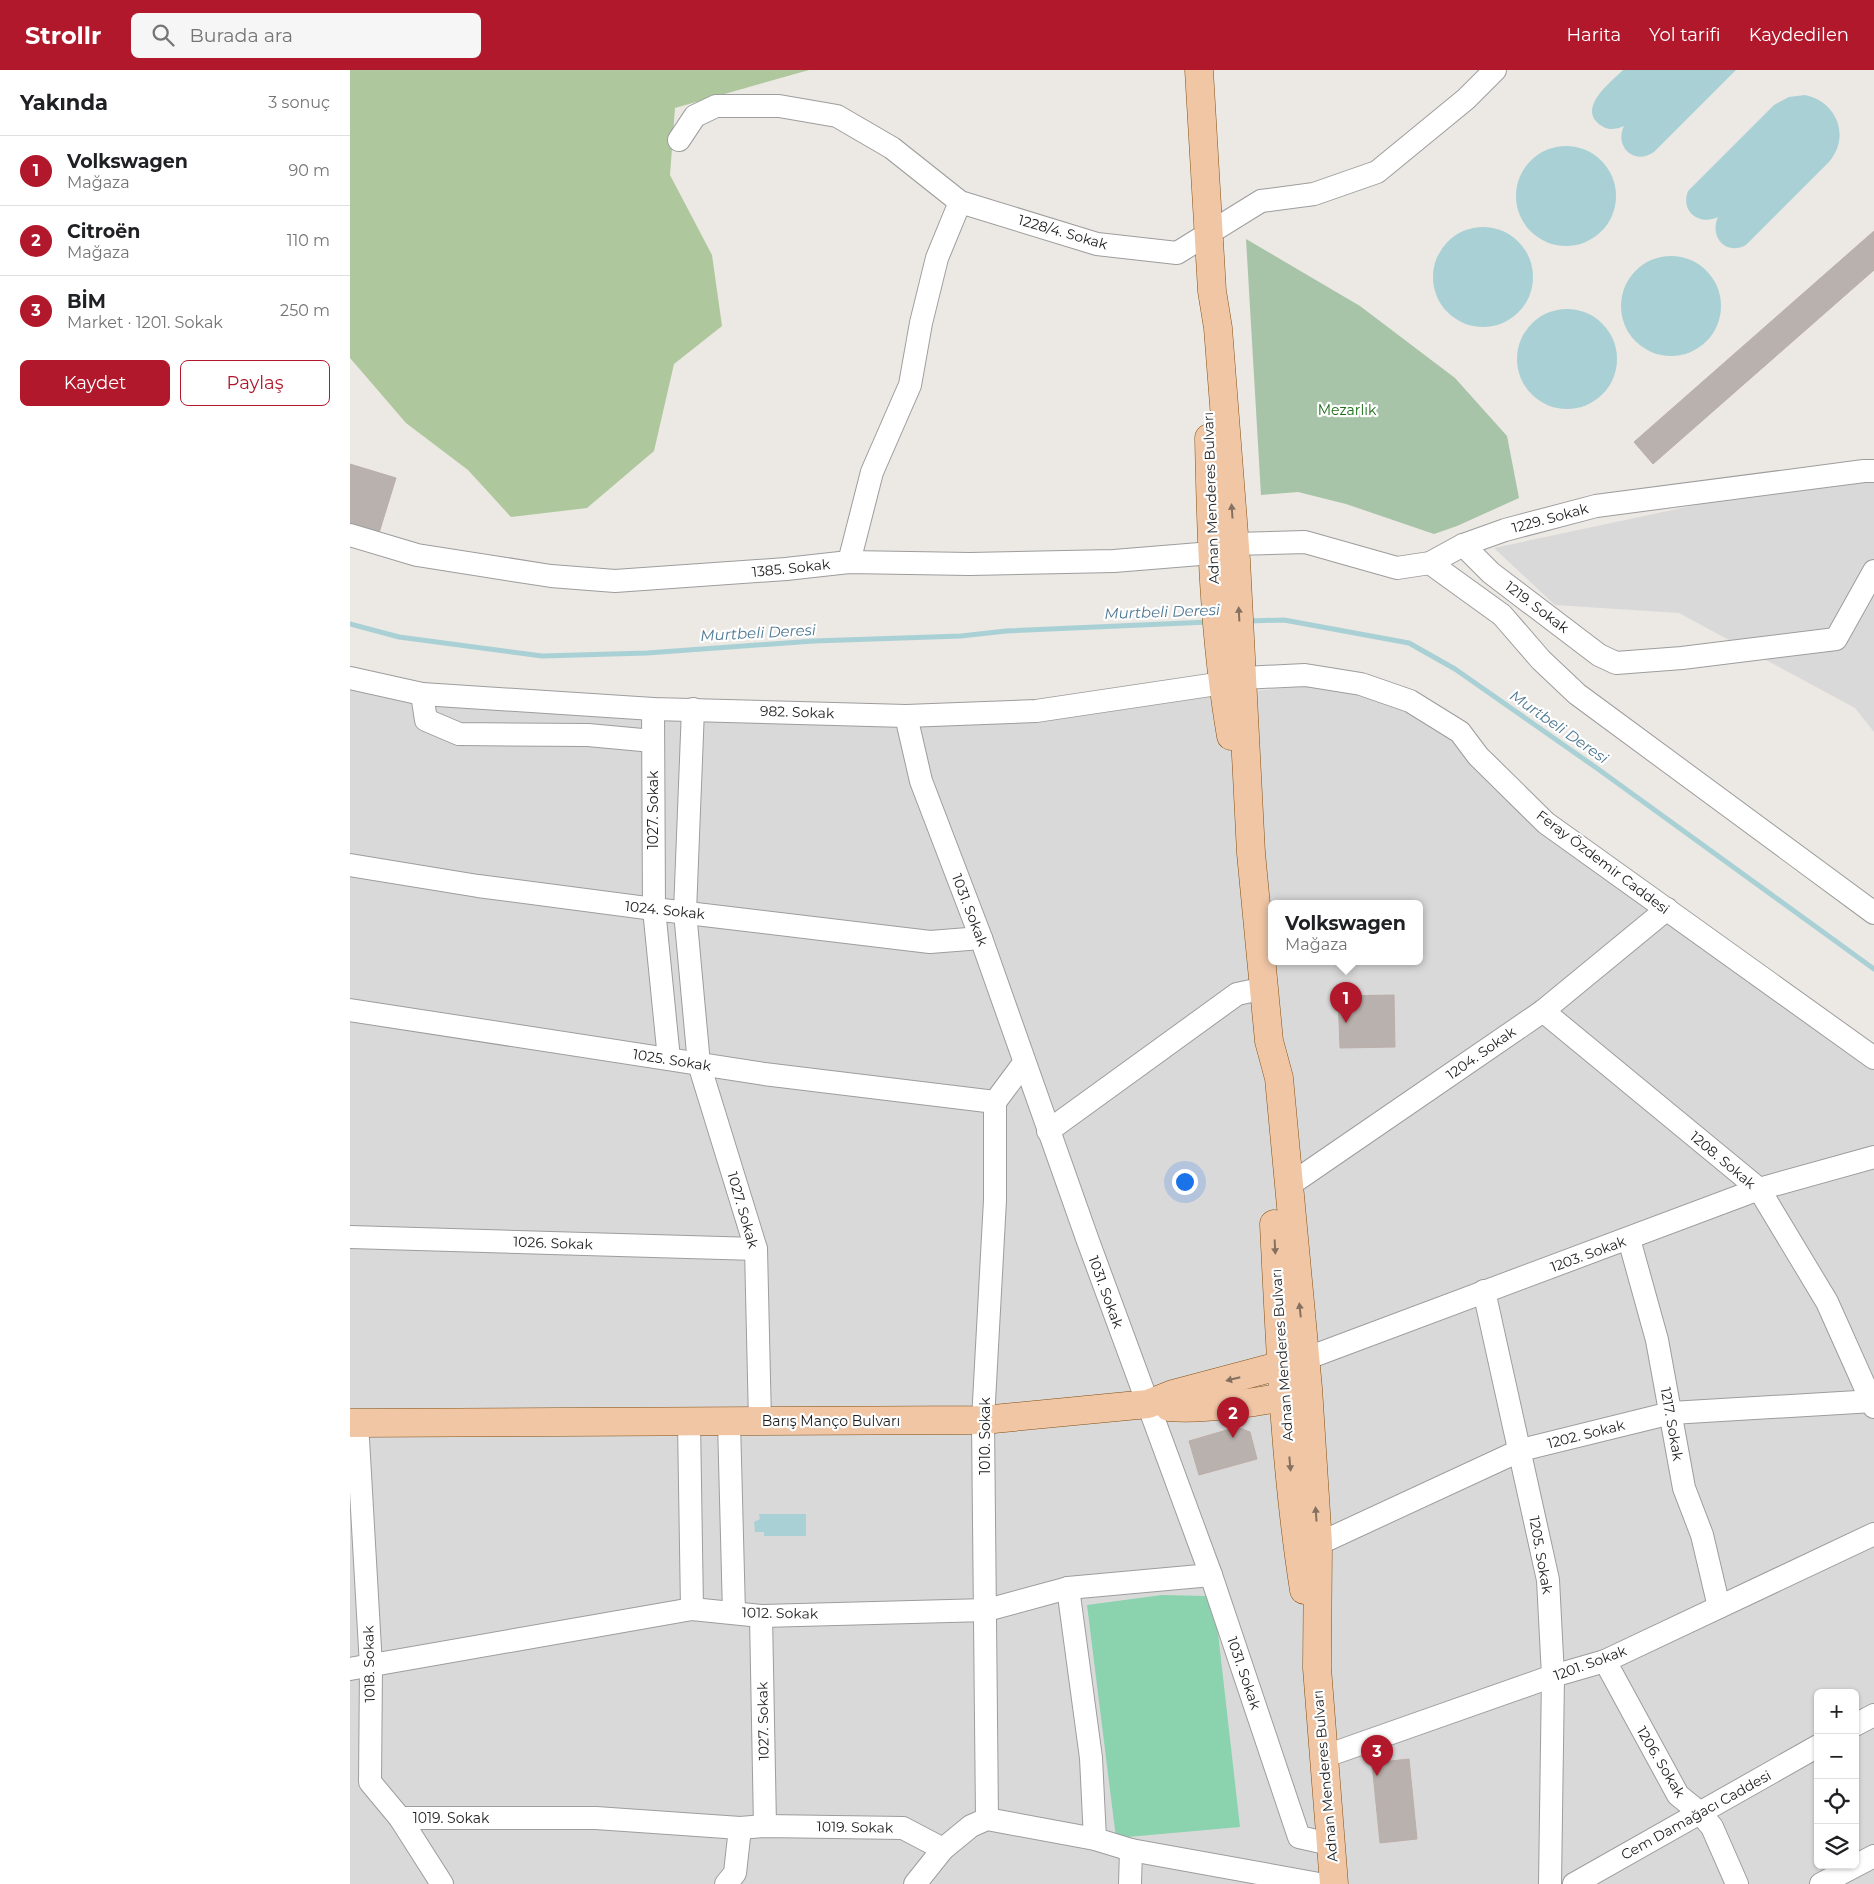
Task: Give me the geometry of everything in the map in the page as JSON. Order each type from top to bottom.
[{"type":"main road","name":"Adnan Menderes Bulvarı","points":[[1199,70],[1212,292],[1206,329],[1232,673],[1265,988],[1269,1041],[1265,1079],[1296,1393],[1318,1544],[1317,1668],[1334,1884]]},
{"type":"main road","name":"Adnan Menderes Bulvarı","points":[[1269,1041],[1280,1078],[1288,1186],[1293,1363]]},
{"type":"main road","name":"Barış Manço Bulvarı","points":[[354,1422],[983,1420],[1148,1404],[1173,1394],[1293,1363]]},
{"type":"main road","name":"Adnan Menderes Bulvarı","points":[[1296,1393],[1297,1548],[1317,1668]]},
{"type":"main road","points":[[1148,1404],[1177,1408],[1296,1393]]},
{"type":"street","name":"1228/4. Sokak","points":[[679,140],[695,116],[716,106],[780,106],[837,116],[892,148],[960,202],[1097,244],[1177,253],[1262,200],[1314,194],[1377,172],[1466,99],[1494,70]]},
{"type":"street","points":[[849,562],[872,472],[910,385],[921,323],[938,258],[960,202]]},
{"type":"street","name":"1229. Sokak","points":[[1224,555],[1305,542],[1397,568],[1430,562],[1462,546],[1505,530],[1596,506],[1874,471]]},
{"type":"street","name":"1385. Sokak","points":[[350,535],[417,555],[551,576],[615,581],[786,569],[849,562],[970,564],[1114,561],[1224,555]]},
{"type":"street","name":"1219. Sokak","points":[[1462,546],[1490,573],[1600,654],[1616,662],[1682,658],[1836,639],[1873,577]]},
{"type":"street","points":[[1430,562],[1502,615],[1541,660],[1578,694],[1874,913]]},
{"type":"street","name":"982. Sokak","points":[[350,678],[422,694],[653,709],[906,716],[1036,711],[1232,673]]},
{"type":"street","name":"Feray Özdemir Caddesi","points":[[1232,673],[1305,675],[1361,684],[1410,701],[1460,732],[1478,756],[1546,823],[1874,1058]]},
{"type":"street","points":[[422,694],[426,720],[458,734],[588,735],[653,741]]},
{"type":"street","name":"1027. Sokak","points":[[653,709],[654,909],[669,1059]]},
{"type":"street","name":"1027. Sokak","points":[[693,709],[685,912],[699,1064],[756,1249],[760,1421]]},
{"type":"street","name":"1031. Sokak","points":[[906,716],[921,781],[980,938],[1048,1130],[1211,1575],[1299,1837],[1330,1844]]},
{"type":"street","name":"1024. Sokak","points":[[350,865],[478,886],[930,942],[980,938]]},
{"type":"street","name":"1204. Sokak","points":[[1288,1186],[1543,1011],[1667,909]]},
{"type":"street","points":[[1048,1130],[1237,994],[1265,988]]},
{"type":"street","name":"1025. Sokak","points":[[350,1010],[764,1074],[995,1102]]},
{"type":"street","name":"1208. Sokak","points":[[1543,1011],[1759,1189],[1827,1302],[1873,1403]]},
{"type":"street","points":[[995,1102],[1024,1063]]},
{"type":"street","name":"1010. Sokak","points":[[987,1819],[983,1420],[995,1200],[995,1102]]},
{"type":"street","name":"1203. Sokak","points":[[1293,1363],[1759,1189],[1874,1157]]},
{"type":"street","name":"1026. Sokak","points":[[350,1238],[756,1249]]},
{"type":"street","name":"1217. Sokak","points":[[1629,1239],[1657,1340],[1684,1488],[1702,1535],[1719,1607]]},
{"type":"street","name":"1205. Sokak","points":[[1484,1291],[1521,1450],[1548,1580],[1553,1676],[1550,1884]]},
{"type":"street","name":"1202. Sokak","points":[[1318,1544],[1521,1450],[1671,1413],[1873,1403]]},
{"type":"street","name":"1018. Sokak","points":[[354,1422],[360,1668],[370,1782],[400,1818],[442,1884]]},
{"type":"street","points":[[689,1422],[692,1609]]},
{"type":"street","points":[[729,1422],[734,1613]]},
{"type":"street","name":"1201. Sokak","points":[[1323,1757],[1553,1676],[1605,1661],[1874,1534]]},
{"type":"street","name":"1012. Sokak","points":[[360,1668],[692,1609],[762,1616],[986,1610],[1068,1588],[1211,1575]]},
{"type":"street","points":[[1068,1588],[1091,1758],[1095,1839]]},
{"type":"street","name":"1027. Sokak","points":[[762,1616],[765,1826]]},
{"type":"street","name":"1206. Sokak","points":[[1605,1661],[1678,1795],[1699,1812],[1712,1827],[1737,1884]]},
{"type":"street","points":[[1859,1723],[1874,1715]]},
{"type":"street","name":"Cem Damağacı Caddesi","points":[[1574,1884],[1814,1748]]},
{"type":"street","name":"1019. Sokak","points":[[400,1818],[596,1818],[740,1828],[765,1826],[903,1828],[943,1849]]},
{"type":"street","points":[[915,1884],[943,1849],[970,1826],[987,1819],[1095,1839],[1131,1850],[1319,1884]]},
{"type":"street","points":[[726,1884],[735,1873],[740,1828]]},
{"type":"street","points":[[1130,1884],[1131,1850]]},
{"type":"street","points":[[1821,1884],[1874,1856]]},
{"type":"shaded area","points":[[1874,467],[1874,732],[1855,708],[1679,613],[1555,605],[1494,548]]},
{"type":"shaded area","points":[[350,678],[422,694],[1036,711],[1307,686],[1410,701],[1546,823],[1874,1058],[1874,1884],[350,1884]]},
{"type":"green space","points":[[350,70],[809,70],[675,108],[670,175],[712,255],[722,326],[674,364],[654,451],[587,508],[511,517],[468,470],[406,423],[350,358]]},
{"type":"green space","name":"Mezarlık","points":[[1246,239],[1360,306],[1455,378],[1507,436],[1519,498],[1457,526],[1434,534],[1346,504],[1298,492],[1261,495]]},
{"type":"green space","points":[[1162,1595],[1206,1596],[1217,1624],[1240,1827],[1116,1838],[1087,1605]]},
{"type":"water","points":[[1623,70],[1736,70],[1654,152],[1647,156],[1639,157],[1628,152],[1624,147],[1622,133],[1624,126],[1607,129],[1595,119],[1592,112],[1598,96]]},
{"type":"water","points":[[1805,95],[1826,105],[1838,122],[1840,132],[1839,143],[1835,153],[1828,163],[1746,245],[1739,248],[1726,246],[1721,243],[1716,231],[1718,217],[1705,220],[1698,218],[1689,211],[1686,199],[1688,191],[1774,105],[1789,97]]},
{"type":"water","points":[[1566,146],[1576,147],[1594,154],[1608,168],[1615,186],[1615,206],[1608,224],[1594,238],[1576,245],[1566,246],[1556,245],[1538,238],[1524,224],[1517,206],[1516,196],[1517,186],[1524,168],[1538,154],[1556,147]]},
{"type":"water","points":[[1483,227],[1493,228],[1511,235],[1525,249],[1532,267],[1532,287],[1525,305],[1511,319],[1493,326],[1483,327],[1473,326],[1455,319],[1441,305],[1434,287],[1433,277],[1434,267],[1441,249],[1455,235],[1473,228]]},
{"type":"water","points":[[1671,256],[1681,257],[1699,264],[1713,278],[1720,296],[1720,316],[1713,334],[1699,348],[1681,355],[1671,356],[1661,355],[1643,348],[1629,334],[1622,316],[1621,306],[1622,296],[1629,278],[1643,264],[1661,257]]},
{"type":"water","points":[[1567,309],[1577,310],[1595,317],[1609,331],[1616,349],[1616,369],[1609,387],[1595,401],[1577,408],[1567,409],[1557,408],[1539,401],[1525,387],[1518,369],[1517,359],[1518,349],[1525,331],[1539,317],[1557,310]]},
{"type":"water","points":[[759,1514],[806,1514],[806,1536],[764,1536],[764,1532],[755,1532],[754,1522],[760,1519]]},
{"type":"building","points":[[1874,231],[1874,270],[1653,464],[1634,442]]},
{"type":"building","points":[[350,464],[396,478],[379,533],[350,524]]},
{"type":"building","points":[[1394,995],[1395,1047],[1340,1048],[1338,996]]},
{"type":"building","points":[[1237,1427],[1250,1432],[1257,1459],[1199,1475],[1189,1441]]},
{"type":"building","points":[[1409,1759],[1417,1839],[1380,1843],[1372,1763]]},
{"type":"waterway","name":"Murtbeli Deresi","points":[[1247,621],[1284,620],[1409,643],[1455,669],[1598,769],[1874,969]]},
{"type":"waterway","name":"Murtbeli Deresi","points":[[350,624],[399,637],[542,656],[647,653],[814,641],[961,636],[1006,631],[1209,622]]},
{"type":"place","name":"Volkswagen","points":[[1346,1023]]},
{"type":"place","name":"Citroën","points":[[1233,1438]]},
{"type":"place","name":"BİM","points":[[1377,1776]]}]
